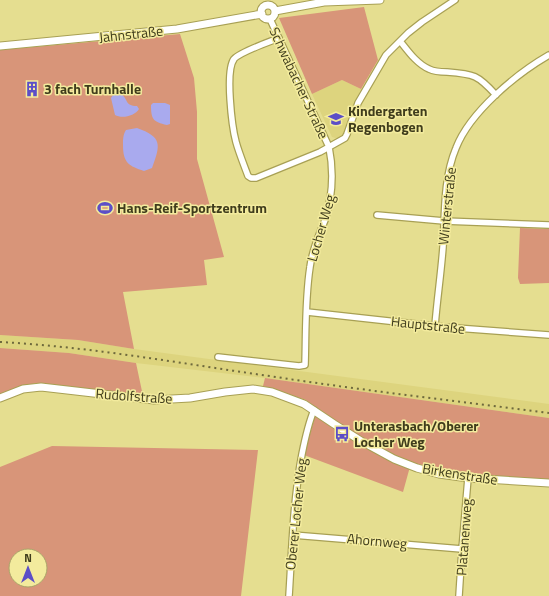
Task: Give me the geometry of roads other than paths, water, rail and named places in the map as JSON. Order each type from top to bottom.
[{"type":"street","name":"Jahnstraße","points":[[0,46],[177,29],[262,14],[262,10],[268,6],[271,6],[275,11],[324,2],[380,0]]},
{"type":"street","points":[[278,38],[238,55],[232,63],[230,78],[235,141],[248,176],[251,178],[256,178],[329,147],[345,138],[358,103],[386,55],[422,22],[455,0]]},
{"type":"street","points":[[262,14],[265,18],[270,19],[273,17],[275,11]]},
{"type":"street","name":"Schwabacher Straße","points":[[270,19],[329,147]]},
{"type":"street","points":[[400,41],[420,64],[428,69],[476,76],[496,95]]},
{"type":"street","name":"Winterstraße","points":[[435,326],[448,180],[456,148],[471,122],[496,95],[523,72],[549,55]]},
{"type":"street","name":"Locher Weg","points":[[218,357],[299,366],[306,365],[307,289],[312,257],[326,218],[332,193],[333,168],[329,147]]},
{"type":"street","points":[[377,215],[444,221],[549,225]]},
{"type":"street","name":"Hauptstraße","points":[[307,312],[435,326],[549,335]]},
{"type":"street","name":"Rudolfstraße","points":[[0,398],[23,389],[41,387],[154,400],[190,398],[253,389],[272,392],[304,404],[314,410]]},
{"type":"street","name":"Birkenstraße","points":[[314,410],[361,441],[394,459],[417,468],[439,474],[468,478],[549,483]]},
{"type":"street","name":"Oberer Locher Weg","points":[[288,596],[296,487],[307,430],[314,410]]},
{"type":"street","name":"Platanenweg","points":[[459,596],[468,478]]},
{"type":"street","name":"Ahornweg","points":[[293,535],[462,549]]},
{"type":"water","points":[[120,93],[130,105],[137,106],[139,109],[135,113],[125,117],[115,115],[111,98],[113,95]]},
{"type":"water","points":[[153,103],[165,103],[170,105],[170,124],[162,124],[152,117],[151,105]]},
{"type":"water","points":[[137,128],[145,131],[155,138],[158,147],[152,168],[144,171],[128,163],[123,151],[123,137],[126,130]]},
{"type":"railway","points":[[0,342],[35,344],[138,356],[344,387],[549,413]]},
{"type":"place","name":"3 fach Turnhalle","points":[[32,89]]},
{"type":"place","name":"Kindergarten Regenbogen","points":[[336,119]]},
{"type":"place","name":"Hans-Reif-Sportzentrum","points":[[105,208]]},
{"type":"place","name":"Unterasbach/Oberer Locher Weg","points":[[342,434]]}]
